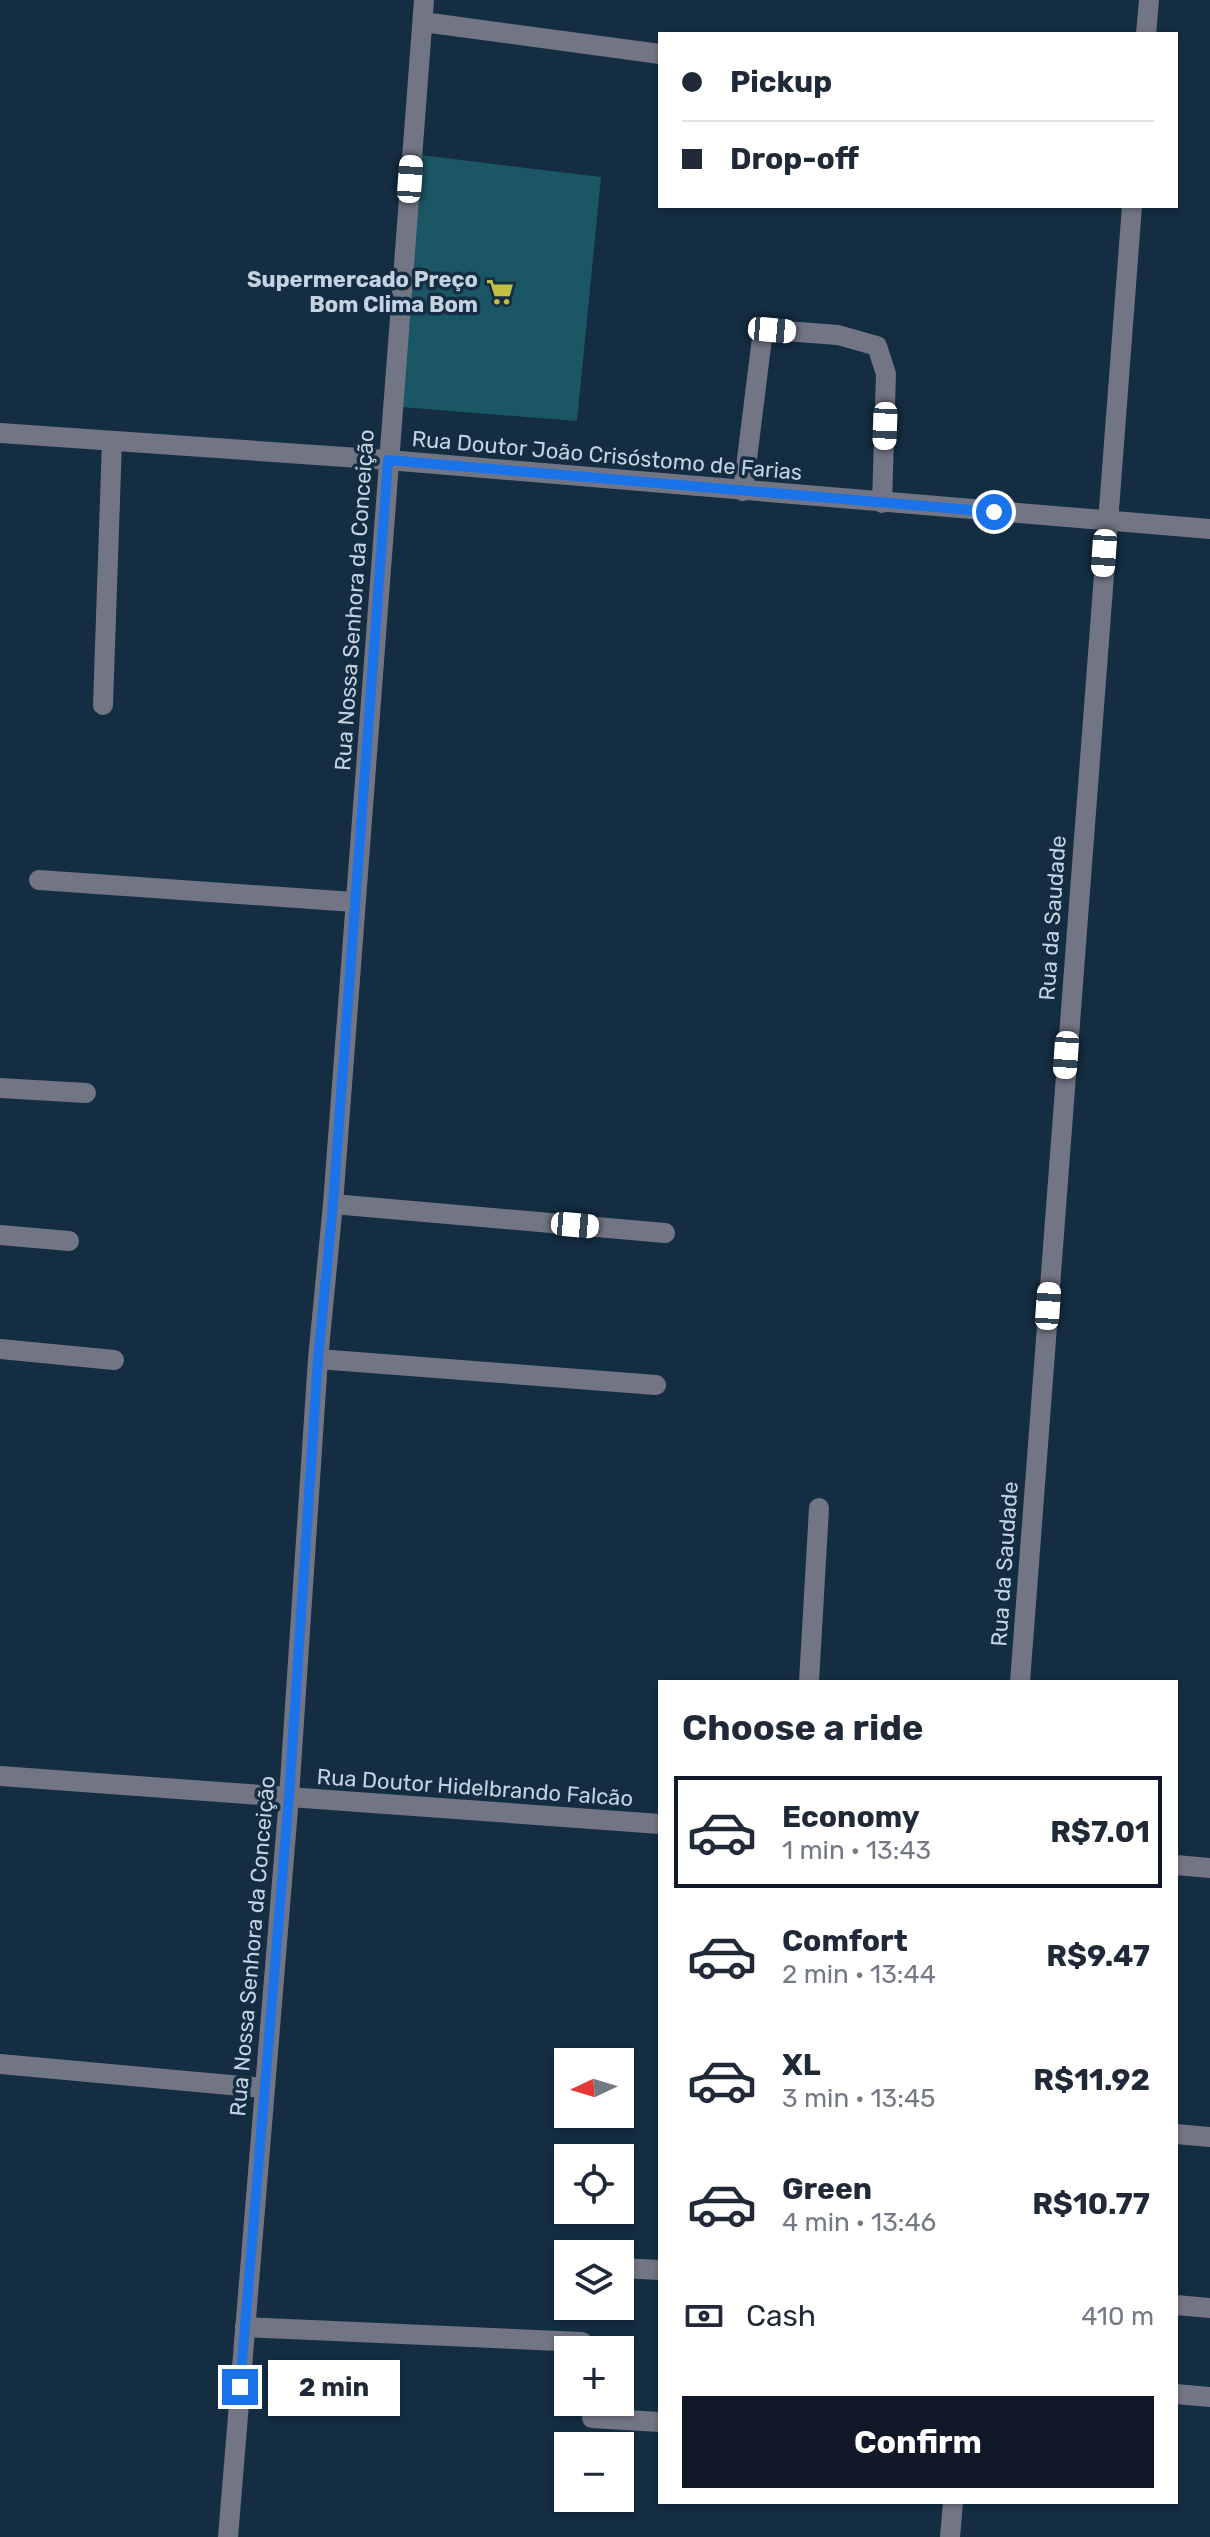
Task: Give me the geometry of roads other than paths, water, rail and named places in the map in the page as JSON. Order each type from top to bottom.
[{"type":"street","name":"Rua Nossa Senhora da Conceição","points":[[228,2537],[289,1797],[318,1359],[333,1204],[424,0]]},
{"type":"street","points":[[1146,32],[1149,0]]},
{"type":"street","points":[[423,22],[658,54]]},
{"type":"street","name":"Rua da Saudade","points":[[1020,1680],[1132,208]]},
{"type":"street","points":[[743,491],[762,338],[772,330],[838,335],[877,346],[886,374],[882,503]]},
{"type":"street","name":"Rua Doutor João Crisóstomo de Farias","points":[[0,433],[388,460],[1210,529]]},
{"type":"street","points":[[103,705],[112,441]]},
{"type":"street","points":[[39,880],[354,902]]},
{"type":"street","points":[[0,1088],[86,1093]]},
{"type":"street","points":[[333,1204],[665,1233]]},
{"type":"street","points":[[0,1235],[69,1241]]},
{"type":"street","points":[[0,1349],[114,1360]]},
{"type":"street","points":[[318,1359],[656,1385]]},
{"type":"street","points":[[809,1680],[819,1508]]},
{"type":"street","name":"Rua Doutor Hidelbrando Falcão","points":[[0,1776],[658,1824]]},
{"type":"street","points":[[1178,1865],[1210,1868]]},
{"type":"street","points":[[0,2064],[263,2088]]},
{"type":"street","points":[[1178,2134],[1210,2137]]},
{"type":"street","points":[[634,2269],[658,2270]]},
{"type":"street","points":[[1178,2305],[1210,2308]]},
{"type":"street","points":[[245,2327],[554,2341]]},
{"type":"street","points":[[1178,2394],[1210,2397]]},
{"type":"street","points":[[592,2418],[658,2422]]},
{"type":"street","points":[[950,2537],[953,2504]]},
{"type":"place","name":"Supermercado Preço Bom Clima Bom","points":[[500,292]]}]
